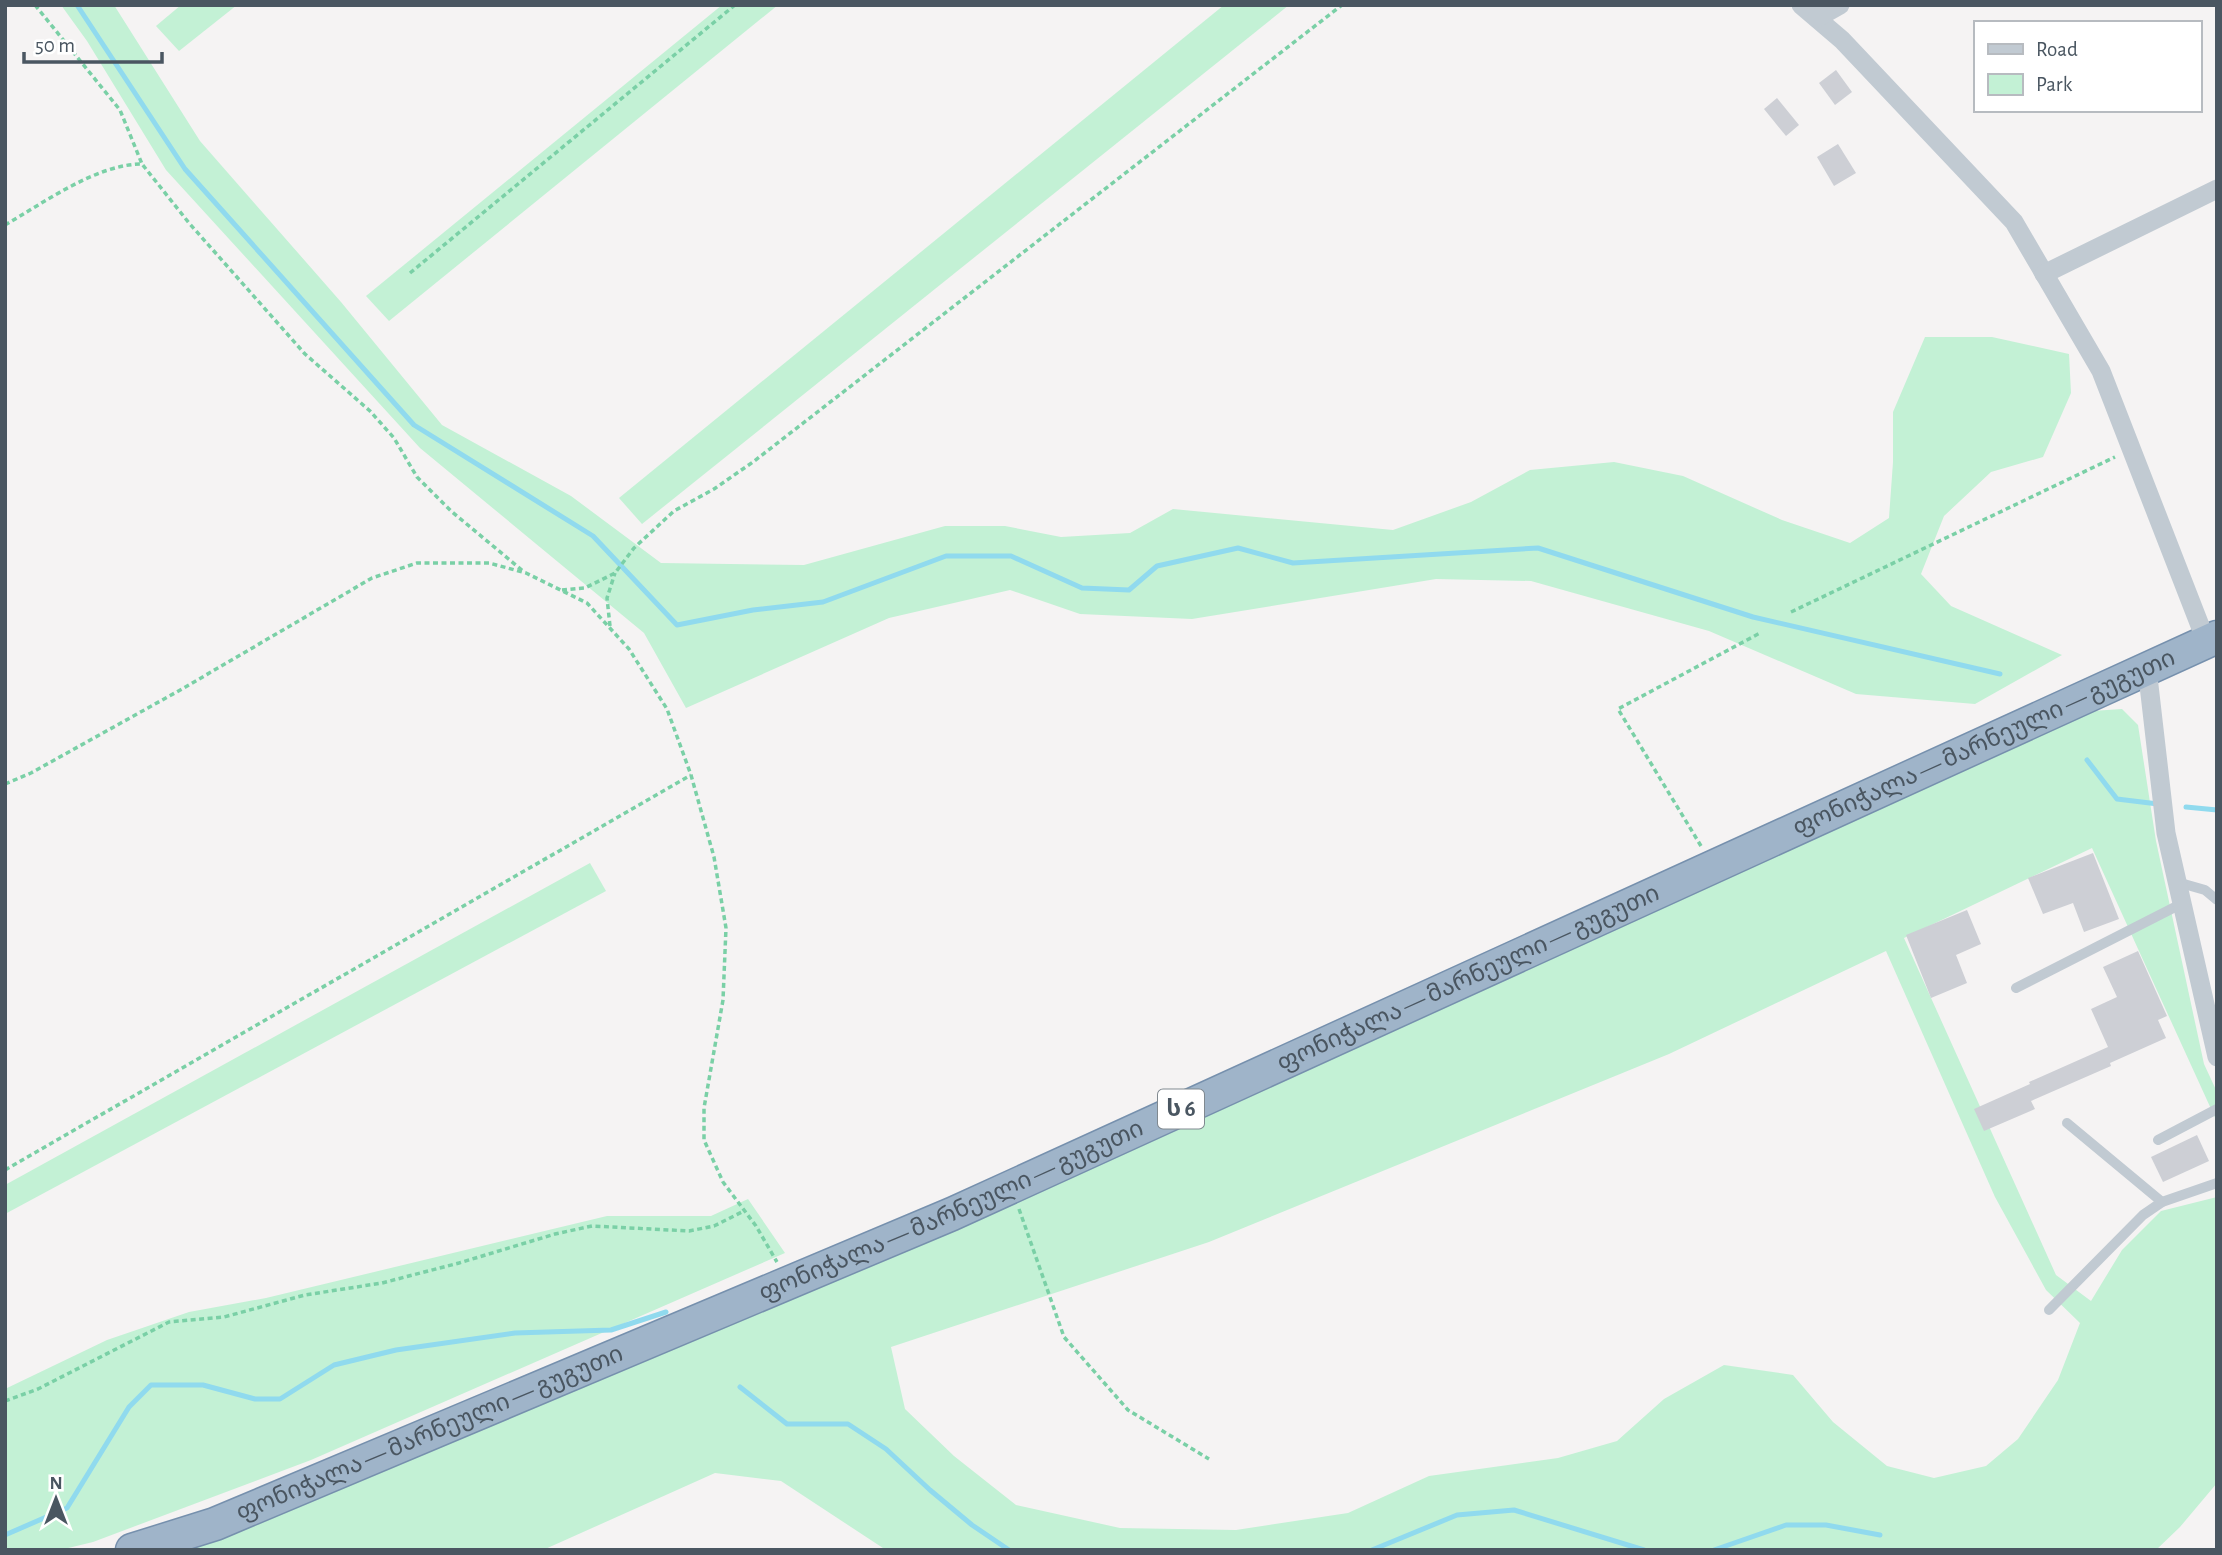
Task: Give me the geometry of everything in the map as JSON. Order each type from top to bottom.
[{"type":"highway","name":"ფონიჭალა — მარნეული — გუგუთი","points":[[132,1550],[215,1524],[1011,1187],[2211,639]]},
{"type":"street","points":[[1801,5],[1842,40],[2014,222],[2101,371],[2211,639]]},
{"type":"street","points":[[1817,19],[1840,5]]},
{"type":"street","points":[[2044,274],[2217,188]]},
{"type":"street","points":[[2147,668],[2166,833],[2217,1057]]},
{"type":"lane","points":[[2176,882],[2205,890],[2217,900]]},
{"type":"lane","points":[[2015,988],[2181,904]]},
{"type":"lane","points":[[2158,1140],[2217,1109]]},
{"type":"lane","points":[[2067,1123],[2162,1202]]},
{"type":"lane","points":[[2049,1310],[2143,1215],[2162,1202],[2217,1183]]},
{"type":"path","points":[[35,5],[120,110],[142,164],[189,223],[305,354],[370,411],[394,438],[417,477],[451,512],[526,573]]},
{"type":"path","points":[[410,273],[735,5]]},
{"type":"path","points":[[611,629],[607,598],[615,573],[634,548],[674,512],[753,462],[1342,5]]},
{"type":"path","points":[[5,225],[73,186],[122,164],[142,164]]},
{"type":"path","points":[[1791,612],[2132,449]]},
{"type":"path","points":[[5,784],[31,773],[182,689],[372,578],[417,564],[488,564],[526,573],[587,603],[629,649],[667,709],[691,775],[713,857],[726,928],[723,1000],[704,1108],[704,1140],[723,1182],[789,1282]]},
{"type":"path","points":[[561,590],[585,588],[615,573]]},
{"type":"path","points":[[1713,866],[1618,709],[1760,633]]},
{"type":"path","points":[[5,1170],[691,775]]},
{"type":"path","points":[[1011,1187],[1064,1337],[1128,1410],[1209,1459]]},
{"type":"path","points":[[5,1401],[38,1389],[169,1322],[224,1317],[305,1295],[382,1283],[592,1226],[689,1231],[713,1226],[744,1211]]},
{"type":"green space","points":[[61,5],[114,5],[200,141],[341,302],[442,425],[571,496],[661,563],[804,565],[945,526],[1005,526],[1061,537],[1130,533],[1173,509],[1393,530],[1471,502],[1530,470],[1614,462],[1683,476],[1782,520],[1850,543],[1889,518],[1893,412],[1925,337],[1992,337],[2069,354],[2071,393],[2043,457],[1991,472],[1944,516],[1921,574],[1951,606],[2062,655],[1975,704],[1856,694],[1709,631],[1531,581],[1436,579],[1192,619],[1080,614],[1010,590],[889,618],[686,708],[644,633],[420,448],[166,170],[87,41]]},
{"type":"green space","points":[[181,5],[237,5],[179,51],[156,26]]},
{"type":"green space","points":[[722,5],[778,5],[389,321],[366,296]]},
{"type":"green space","points":[[1224,5],[1289,5],[642,524],[619,498]]},
{"type":"green space","points":[[2122,709],[2138,725],[2156,841],[2204,1064],[2217,1092],[2217,1122],[2092,848],[1904,938],[2056,1275],[2091,1301],[2122,1250],[2161,1211],[2217,1197],[2217,1483],[2180,1527],[2156,1550],[886,1550],[781,1481],[715,1473],[543,1550],[188,1550],[772,1308],[2092,711]],"holes":[[[1886,951],[1995,1197],[2046,1290],[2080,1323],[2058,1380],[2018,1439],[1986,1466],[1934,1478],[1887,1466],[1833,1422],[1793,1375],[1724,1365],[1664,1399],[1617,1441],[1558,1458],[1429,1476],[1348,1513],[1236,1530],[1120,1528],[1016,1505],[954,1456],[905,1409],[891,1347],[1209,1242],[1669,1054]]]},
{"type":"green space","points":[[590,863],[606,891],[5,1214],[5,1185]]},
{"type":"green space","points":[[748,1199],[785,1253],[311,1460],[93,1542],[60,1550],[5,1550],[5,1389],[107,1340],[189,1312],[266,1298],[607,1216],[711,1216]]},
{"type":"building","points":[[1836,70],[1852,92],[1835,105],[1819,83]]},
{"type":"building","points":[[1777,98],[1799,125],[1786,136],[1764,109]]},
{"type":"building","points":[[1838,144],[1856,173],[1834,186],[1817,157]]},
{"type":"building","points":[[2093,853],[2119,919],[2084,932],[2073,903],[2043,914],[2028,878]]},
{"type":"building","points":[[1967,910],[1981,944],[1956,955],[1967,983],[1931,998],[1906,935]]},
{"type":"building","points":[[2138,951],[2167,1016],[2158,1020],[2166,1038],[2110,1063],[2111,1066],[2031,1101],[2035,1109],[1984,1131],[1974,1109],[2108,1047],[2091,1009],[2117,997],[2103,967]]},
{"type":"building","points":[[2197,1135],[2209,1161],[2163,1182],[2151,1157]]},
{"type":"waterway","points":[[77,5],[185,169],[414,425],[593,536],[677,625],[753,610],[823,602],[946,556],[1011,556],[1082,588],[1129,590],[1157,566],[1238,548],[1293,563],[1538,548],[1753,617],[2000,674]]},
{"type":"waterway","points":[[2087,760],[2117,799],[2158,804]]},
{"type":"waterway","points":[[2186,807],[2217,810]]},
{"type":"waterway","points":[[5,1535],[67,1508],[129,1407],[151,1385],[203,1385],[255,1399],[280,1399],[334,1365],[396,1350],[515,1333],[611,1330],[666,1312]]},
{"type":"waterway","points":[[740,1387],[787,1424],[848,1424],[886,1449],[972,1525],[1009,1550]]},
{"type":"waterway","points":[[1372,1550],[1457,1515],[1514,1510],[1644,1550]]},
{"type":"waterway","points":[[1714,1550],[1786,1525],[1826,1525],[1880,1535]]}]
